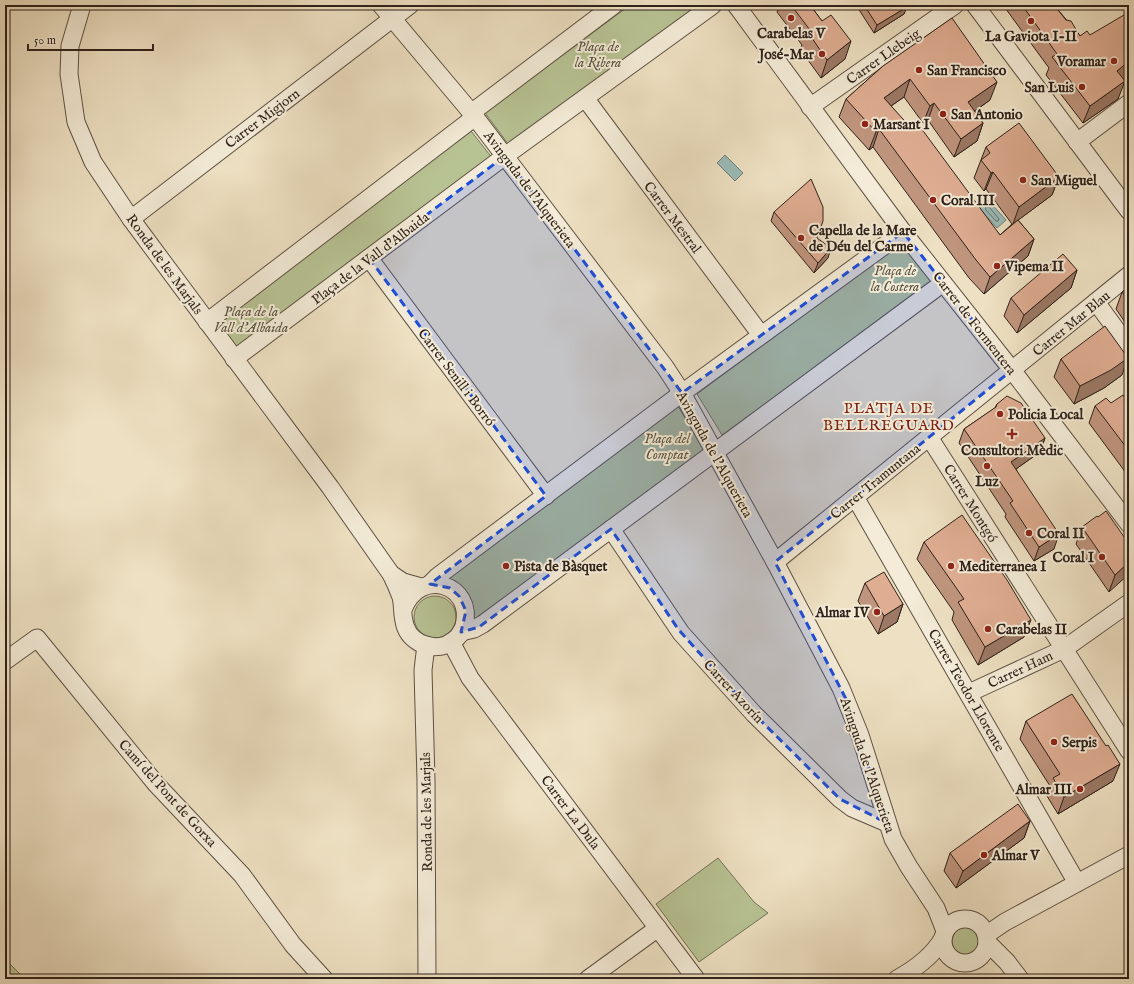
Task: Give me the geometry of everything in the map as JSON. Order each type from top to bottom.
[{"type":"street","name":"Ronda de les Marjals","points":[[82,5],[74,30],[69,60],[76,122],[93,162],[131,219],[330,487],[391,574]]},
{"type":"street","name":"Avinguda de l’Alquerieta","points":[[381,5],[473,115],[505,156],[665,367],[682,393],[775,562],[846,699],[860,735],[893,839],[909,867],[927,892]]},
{"type":"street","name":"Carrer Migjorn","points":[[131,219],[410,5]]},
{"type":"street","points":[[207,322],[614,5]]},
{"type":"street","points":[[505,156],[713,5]]},
{"type":"street","name":"Carrer de Formentera","points":[[736,5],[903,232],[1012,370],[1129,524]]},
{"type":"street","name":"Carrer Llebeig","points":[[810,107],[955,5]]},
{"type":"street","points":[[975,5],[1129,211]]},
{"type":"street","name":"Carrer Mestral","points":[[585,98],[761,335]]},
{"type":"street","points":[[1077,142],[1129,103]]},
{"type":"street","name":"Plaça de la Vall d’Albaida","points":[[234,358],[505,156]]},
{"type":"street","points":[[403,610],[409,597],[426,586],[682,393],[903,232]]},
{"type":"street","name":"Carrer Senill i Borró","points":[[369,258],[546,496]]},
{"type":"street","name":"Carrer Mar Blau","points":[[1012,370],[1129,275]]},
{"type":"street","points":[[391,574],[397,586],[403,610],[403,620],[407,631],[416,641],[426,646],[435,647],[479,627],[716,453],[943,283]]},
{"type":"street","points":[[1096,302],[1129,347]]},
{"type":"street","name":"Carrer Tramuntana","points":[[775,562],[1012,370]]},
{"type":"street","name":"Carrer Montgó","points":[[929,437],[1129,751]]},
{"type":"street","name":"Carrer Teodor Llorente","points":[[855,497],[1077,883]]},
{"type":"street","name":"Carrer Azorín","points":[[611,529],[678,629],[754,714],[840,799],[852,808],[887,823]]},
{"type":"street","points":[[391,574],[402,582],[426,586],[441,585],[450,588],[459,596],[466,611],[466,618],[456,637]]},
{"type":"street","name":"Carrer Ham","points":[[969,693],[1064,648],[1129,603]]},
{"type":"street","name":"Carrer La Dula","points":[[456,637],[475,684],[696,979]]},
{"type":"street","name":"Camí del Pont de Gorxa","points":[[5,661],[37,638],[156,784],[242,875],[293,945],[324,979]]},
{"type":"street","name":"Ronda de les Marjals","points":[[426,646],[423,670],[426,780],[427,979]]},
{"type":"street","points":[[903,976],[931,955],[944,935],[956,921],[978,929],[1020,914],[1129,855]]},
{"type":"street","points":[[927,892],[942,921],[946,952],[957,961],[964,963],[977,959],[986,948],[978,929]]},
{"type":"street","points":[[927,892],[978,929],[1020,978]]},
{"type":"street","points":[[588,979],[658,928]]},
{"type":"street","points":[[977,959],[1003,968],[1020,978]]},
{"type":"street","points":[[903,976],[938,964],[957,961]]},
{"type":"highlighted area","points":[[505,156],[682,393],[903,232],[1012,370],[775,562],[846,699],[887,823],[840,799],[754,714],[678,629],[611,529],[479,627],[461,632],[466,611],[459,596],[450,588],[430,584],[546,496],[369,258]]},
{"type":"green space","name":"Plaça de la Ribera","points":[[630,5],[699,5],[509,145],[485,113]]},
{"type":"green space","name":"Plaça de la Vall d'Albaida","points":[[471,131],[493,159],[239,350],[218,321]]},
{"type":"green space","name":"Plaça de la Costera","points":[[901,243],[932,283],[722,435],[697,394]]},
{"type":"green space","name":"Plaça del Comptat","points":[[678,406],[704,450],[473,622],[445,580]]},
{"type":"green space","points":[[435,596],[450,602],[456,617],[450,632],[435,638],[420,632],[414,617],[420,602]]},
{"type":"green space","points":[[718,858],[754,902],[768,913],[699,962],[656,904]]},
{"type":"green space","points":[[966,927],[972,928],[976,931],[979,935],[979,947],[976,951],[972,954],[966,955],[960,954],[956,951],[953,947],[952,941],[953,935],[956,931],[960,928]]},
{"type":"green space","points":[[5,959],[25,979],[5,979]]},
{"type":"water","points":[[725,155],[743,173],[735,181],[717,163]]},
{"type":"water","points":[[988,200],[1006,220],[997,228],[979,208]]},
{"type":"building","points":[[791,5],[810,5],[822,21],[831,15],[851,41],[827,60],[807,31],[810,30]]},
{"type":"building","points":[[864,5],[906,5],[907,7],[877,25]]},
{"type":"building","points":[[1022,5],[1054,5],[1066,20],[1071,21],[1080,36],[1087,31],[1090,35],[1129,12],[1129,61],[1117,71],[1125,81],[1090,106],[1052,57],[1057,54]]},
{"type":"building","points":[[952,18],[997,82],[968,102],[983,123],[961,139],[934,103],[930,106],[910,79],[884,98],[912,129],[918,124],[1000,235],[1018,220],[1034,239],[990,277],[879,129],[876,132],[846,99],[883,66]]},
{"type":"building","points":[[1019,123],[1059,177],[1019,207],[993,172],[991,173],[981,160],[990,153],[986,147]]},
{"type":"building","name":"Capella de la Mare de Déu del Carme","points":[[811,179],[823,207],[823,221],[817,238],[831,248],[818,263],[774,212]]},
{"type":"building","points":[[1063,254],[1077,270],[1024,315],[1011,298]]},
{"type":"building","points":[[1129,287],[1129,301],[1122,292]]},
{"type":"building","points":[[1105,326],[1128,358],[1111,370],[1080,386],[1061,359]]},
{"type":"building","points":[[1123,395],[1127,401],[1129,400],[1129,451],[1095,406],[1106,398],[1111,403]]},
{"type":"building","points":[[1007,396],[1021,403],[1045,438],[1011,462],[1059,534],[1039,547],[1010,503],[1013,501],[964,429],[996,407],[997,404]]},
{"type":"building","points":[[1106,511],[1129,544],[1129,562],[1115,575],[1082,527]]},
{"type":"building","points":[[962,515],[1007,580],[1031,620],[985,647],[958,602],[964,599],[924,542]]},
{"type":"building","points":[[884,572],[903,604],[884,616],[865,583]]},
{"type":"building","points":[[1072,694],[1106,746],[1108,745],[1120,764],[1064,797],[1053,778],[1060,774],[1026,721]]},
{"type":"building","points":[[1018,804],[1030,821],[963,871],[950,853]]},
{"type":"place","name":"Carabelas V","points":[[791,18]]},
{"type":"place","name":"La Gaviota I-II","points":[[1031,21]]},
{"type":"place","name":"José-Mar","points":[[822,54]]},
{"type":"place","name":"Voramar","points":[[1114,61]]},
{"type":"place","name":"San Francisco","points":[[919,70]]},
{"type":"place","name":"San Luis","points":[[1082,87]]},
{"type":"place","name":"San Antonio","points":[[943,114]]},
{"type":"place","name":"Marsant I","points":[[865,124]]},
{"type":"place","name":"San Miguel","points":[[1023,180]]},
{"type":"place","name":"Coral III","points":[[933,200]]},
{"type":"place","name":"Capella de la Mare de Déu del Carme","points":[[801,238]]},
{"type":"place","name":"Vipema II","points":[[997,266]]},
{"type":"place","name":"Policia Local","points":[[1000,414]]},
{"type":"place","name":"Consultori Mèdic","points":[[1012,434]]},
{"type":"place","name":"Luz","points":[[987,466]]},
{"type":"place","name":"Coral II","points":[[1029,533]]},
{"type":"place","name":"Coral I","points":[[1102,557]]},
{"type":"place","name":"Pista de Bàsquet","points":[[506,566]]},
{"type":"place","name":"Mediterranea I","points":[[951,566]]},
{"type":"place","name":"Almar IV","points":[[877,612]]},
{"type":"place","name":"Carabelas II","points":[[988,629]]},
{"type":"place","name":"Serpis","points":[[1054,742]]},
{"type":"place","name":"Almar III","points":[[1080,789]]},
{"type":"place","name":"Almar V","points":[[984,855]]},
{"type":"district","name":"PLATJA DE BELLREGUARD","points":[[889,416]]}]
